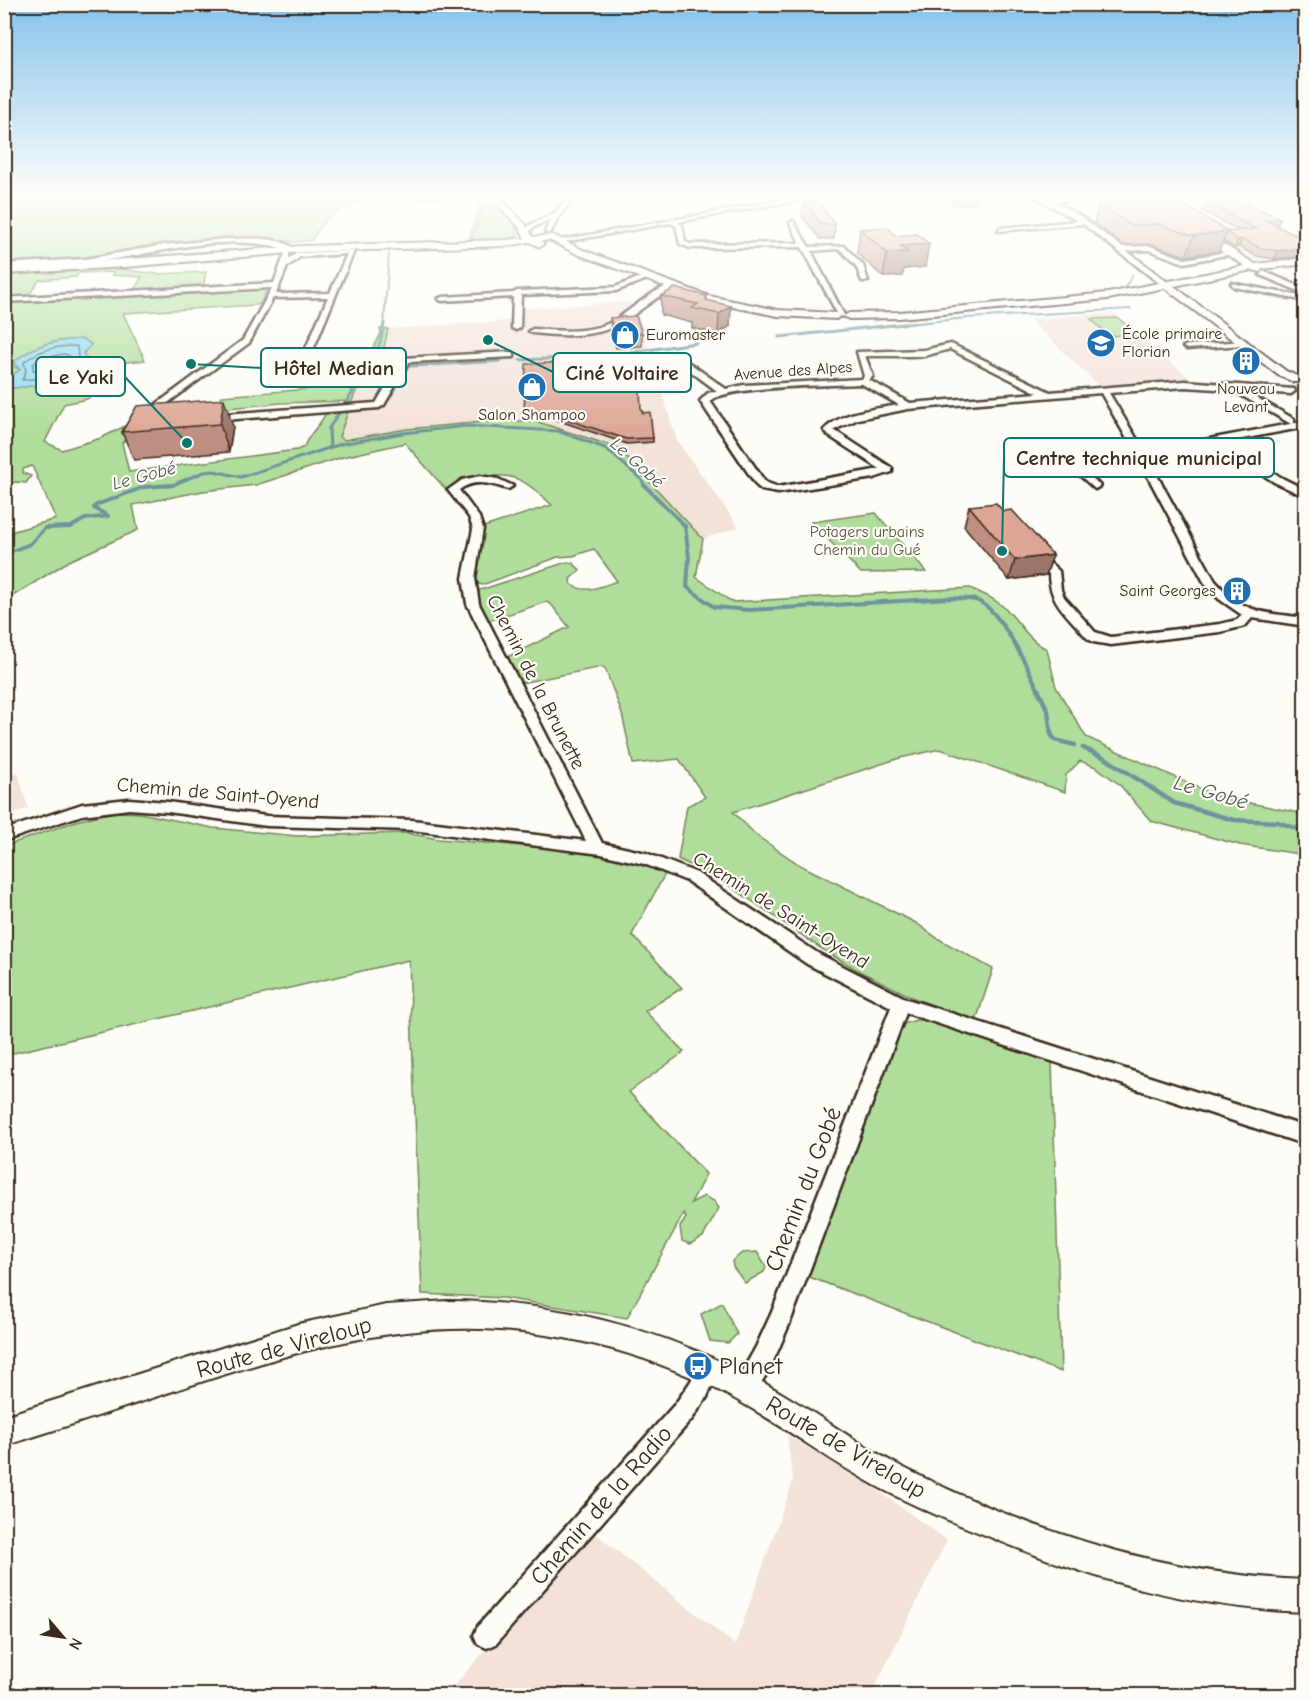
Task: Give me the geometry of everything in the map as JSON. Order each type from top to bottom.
[{"type":"main road","points":[[623,276],[635,282],[741,307],[843,318],[1115,300],[1214,276]]},
{"type":"main road","points":[[642,276],[665,289]]},
{"type":"main road","points":[[1170,287],[1241,276]]},
{"type":"main road","points":[[1170,287],[1243,343],[1279,379],[1300,387]]},
{"type":"main road","name":"Route de Vireloup","points":[[4,1431],[304,1336],[360,1324],[418,1316],[502,1316],[545,1321],[641,1344],[707,1370],[744,1388],[877,1470],[905,1484],[1020,1535],[1083,1558],[1134,1574],[1203,1588],[1262,1596],[1305,1596]]},
{"type":"street","points":[[146,420],[242,345],[280,276]]},
{"type":"street","points":[[305,371],[304,362],[341,276]]},
{"type":"street","points":[[822,276],[843,318]]},
{"type":"street","points":[[1156,276],[1170,287]]},
{"type":"street","points":[[1270,276],[1305,292]]},
{"type":"street","points":[[442,299],[616,289],[646,278]]},
{"type":"street","points":[[4,300],[277,285]]},
{"type":"street","points":[[1234,285],[1305,299]]},
{"type":"street","points":[[515,334],[605,327],[665,289]]},
{"type":"street","points":[[510,364],[515,334],[517,294]]},
{"type":"street","points":[[270,296],[333,295]]},
{"type":"street","points":[[1188,347],[1243,343]]},
{"type":"street","name":"Avenue des Alpes","points":[[864,381],[869,376],[860,354],[924,353],[951,346],[1048,395]]},
{"type":"street","points":[[200,419],[379,405],[406,360],[511,355]]},
{"type":"street","name":"Avenue des Alpes","points":[[686,364],[724,392]]},
{"type":"street","name":"Avenue des Alpes","points":[[1263,389],[1272,387],[1279,379]]},
{"type":"street","name":"Avenue des Alpes","points":[[908,406],[864,381],[754,387],[711,395],[705,400],[761,484],[778,490],[874,475],[888,470],[832,434],[829,429],[843,421],[879,411],[908,406],[1185,384],[1263,389],[1300,387]]},
{"type":"street","points":[[1234,388],[1291,421]]},
{"type":"street","points":[[1103,390],[1109,396],[1210,582],[1222,597],[1249,614],[1305,622]]},
{"type":"street","points":[[1095,486],[1071,463],[1141,455],[1305,424]]},
{"type":"street","points":[[1218,441],[1278,480],[1305,494]]},
{"type":"street","name":"Chemin de la Brunette","points":[[508,486],[494,479],[486,479],[459,485],[453,490],[474,517],[478,528],[469,578],[473,604],[596,846]]},
{"type":"street","points":[[1044,563],[1055,573],[1055,590],[1059,598],[1097,639],[1111,641],[1220,628],[1241,623],[1249,614]]},
{"type":"street","name":"Chemin de Saint-Oyend","points":[[4,836],[78,810],[110,805],[142,804],[266,821],[400,824],[492,837],[596,846],[650,859],[692,877],[813,959],[901,1004],[1305,1136]]},
{"type":"street","name":"Chemin du Gobé","points":[[744,1388],[764,1355],[782,1317],[901,1004]]},
{"type":"street","name":"Chemin de la Radio","points":[[487,1635],[684,1411],[699,1389],[707,1370]]},
{"type":"shaded area","points":[[633,302],[625,309],[638,314],[677,441],[739,527],[703,539],[618,448],[494,421],[407,429],[344,440],[339,437],[362,376],[379,371],[388,329],[510,321],[512,309]]},
{"type":"shaded area","name":"École primaire Florian","points":[[1113,313],[1193,381],[1100,387],[1029,319]]},
{"type":"shaded area","points":[[18,772],[28,808],[5,817],[5,777]]},
{"type":"shaded area","points":[[787,1435],[870,1485],[947,1540],[871,1695],[445,1696],[591,1530],[735,1645],[793,1481]]},
{"type":"green space","points":[[5,276],[76,276],[39,280],[28,297],[5,298]]},
{"type":"green space","points":[[132,276],[205,276],[203,288],[133,292],[142,277]]},
{"type":"green space","points":[[267,288],[261,303],[257,305],[123,313],[145,360],[118,363],[118,376],[87,399],[64,404],[45,442],[62,450],[101,438],[133,422],[143,423],[161,412],[214,407],[222,396],[346,386],[346,379],[350,373],[363,368],[381,333],[380,329],[388,329],[379,371],[362,376],[352,401],[281,403],[162,414],[133,431],[122,443],[129,472],[297,450],[304,447],[327,410],[349,409],[339,437],[344,440],[407,429],[494,421],[535,421],[618,448],[703,539],[696,577],[732,602],[970,588],[1003,606],[1030,637],[1047,649],[1056,687],[1086,737],[1219,797],[1305,814],[1305,855],[1240,845],[1151,821],[1119,784],[1096,767],[1080,761],[1066,775],[1065,792],[940,749],[900,758],[733,812],[757,836],[800,865],[916,923],[937,938],[993,969],[976,1021],[916,999],[859,971],[825,951],[724,882],[678,859],[687,806],[705,797],[679,759],[633,764],[622,714],[605,668],[516,684],[503,659],[569,627],[551,604],[546,602],[485,622],[474,592],[567,562],[573,563],[580,570],[570,579],[571,584],[576,587],[588,589],[617,581],[594,549],[573,556],[558,557],[482,585],[473,582],[481,532],[484,527],[552,505],[527,484],[511,477],[478,478],[451,487],[449,493],[405,443],[343,457],[256,485],[203,491],[133,505],[138,530],[69,561],[5,601],[5,537],[14,531],[56,519],[32,466],[23,469],[23,473],[31,476],[26,483],[5,484],[5,389],[76,381],[89,375],[95,368],[84,356],[85,349],[91,344],[85,340],[56,341],[47,343],[22,356],[14,362],[15,367],[21,370],[5,379],[5,301]]},
{"type":"green space","points":[[1118,318],[1137,334],[1109,336],[1091,319]]},
{"type":"green space","name":"Potagers urbains Chemin du Gué","points":[[876,513],[926,572],[861,573],[811,522]]},
{"type":"green space","points":[[112,812],[140,813],[213,828],[297,836],[407,833],[438,839],[594,852],[666,872],[632,935],[682,988],[645,1011],[684,1052],[629,1092],[706,1174],[691,1203],[704,1196],[714,1201],[719,1208],[703,1237],[690,1244],[682,1241],[680,1227],[686,1218],[684,1213],[627,1318],[503,1298],[422,1294],[409,960],[5,1055],[5,846],[76,821]]},
{"type":"green space","points":[[916,1020],[927,1020],[1052,1060],[1061,1372],[804,1275],[900,1025]]},
{"type":"green space","points":[[757,1252],[766,1267],[764,1272],[745,1283],[733,1267],[732,1261],[742,1253]]},
{"type":"green space","points":[[722,1303],[737,1334],[728,1343],[710,1341],[701,1314]]},
{"type":"water","points":[[80,339],[91,345],[83,353],[96,368],[90,375],[76,381],[5,389],[5,379],[20,370],[14,362],[22,356],[44,344]]},
{"type":"building","points":[[675,288],[707,296],[706,300],[731,306],[719,314],[692,308],[698,304],[661,296]]},
{"type":"building","points":[[636,316],[642,333],[615,334],[610,318]]},
{"type":"building","points":[[619,357],[632,361],[640,390],[641,409],[643,413],[650,412],[653,438],[626,439],[548,413],[524,413],[526,364],[621,360]]},
{"type":"building","points":[[224,399],[220,424],[122,432],[137,406]]},
{"type":"building","points":[[996,503],[1003,511],[1012,510],[1053,555],[1015,560],[969,506]]},
{"type":"waterway","points":[[384,325],[387,276]]},
{"type":"waterway","points":[[1123,290],[1132,276]]},
{"type":"waterway","points":[[898,325],[967,318],[1131,309]]},
{"type":"waterway","points":[[330,448],[329,428],[353,392],[349,383],[350,376],[365,367],[374,355],[381,340],[384,323]]},
{"type":"waterway","points":[[779,337],[913,323]]},
{"type":"waterway","points":[[520,360],[597,357],[696,343]]},
{"type":"waterway","points":[[365,371],[379,368],[500,361]]},
{"type":"waterway","name":"Le Gobé","points":[[330,448],[403,433],[467,426],[558,431],[605,448],[641,479],[645,486]]},
{"type":"waterway","name":"Le Gobé","points":[[172,485],[204,472],[214,471],[241,477],[330,448]]},
{"type":"waterway","name":"Le Gobé","points":[[4,554],[30,544],[45,528],[71,527],[85,519],[108,516],[94,508],[96,505],[144,487],[172,485]]},
{"type":"waterway","name":"Le Gobé","points":[[162,486],[172,485]]},
{"type":"waterway","name":"Le Gobé","points":[[645,486],[685,526],[689,557],[687,587],[714,607],[749,610],[950,598],[975,600],[987,607],[1005,628],[1039,691]]},
{"type":"waterway","name":"Le Gobé","points":[[1038,690],[1048,711],[1051,734],[1055,740],[1075,745]]},
{"type":"waterway","name":"Le Gobé","points":[[1083,748],[1105,758],[1174,803],[1234,820],[1278,822],[1306,832]]},
{"type":"place","name":"Euromaster","points":[[625,335]]},
{"type":"place","name":"Ciné Voltaire","points":[[488,340]]},
{"type":"place","name":"École primaire Florian","points":[[1101,343]]},
{"type":"place","name":"Nouveau Levant","points":[[1246,361]]},
{"type":"place","name":"Hôtel Median","points":[[191,364]]},
{"type":"place","name":"Salon Shampoo","points":[[532,387]]},
{"type":"place","name":"Le Yaki","points":[[187,443]]},
{"type":"place","name":"Centre technique municipal","points":[[1002,551]]},
{"type":"place","name":"Saint Georges","points":[[1237,591]]},
{"type":"place","name":"Planet","points":[[698,1366]]}]
